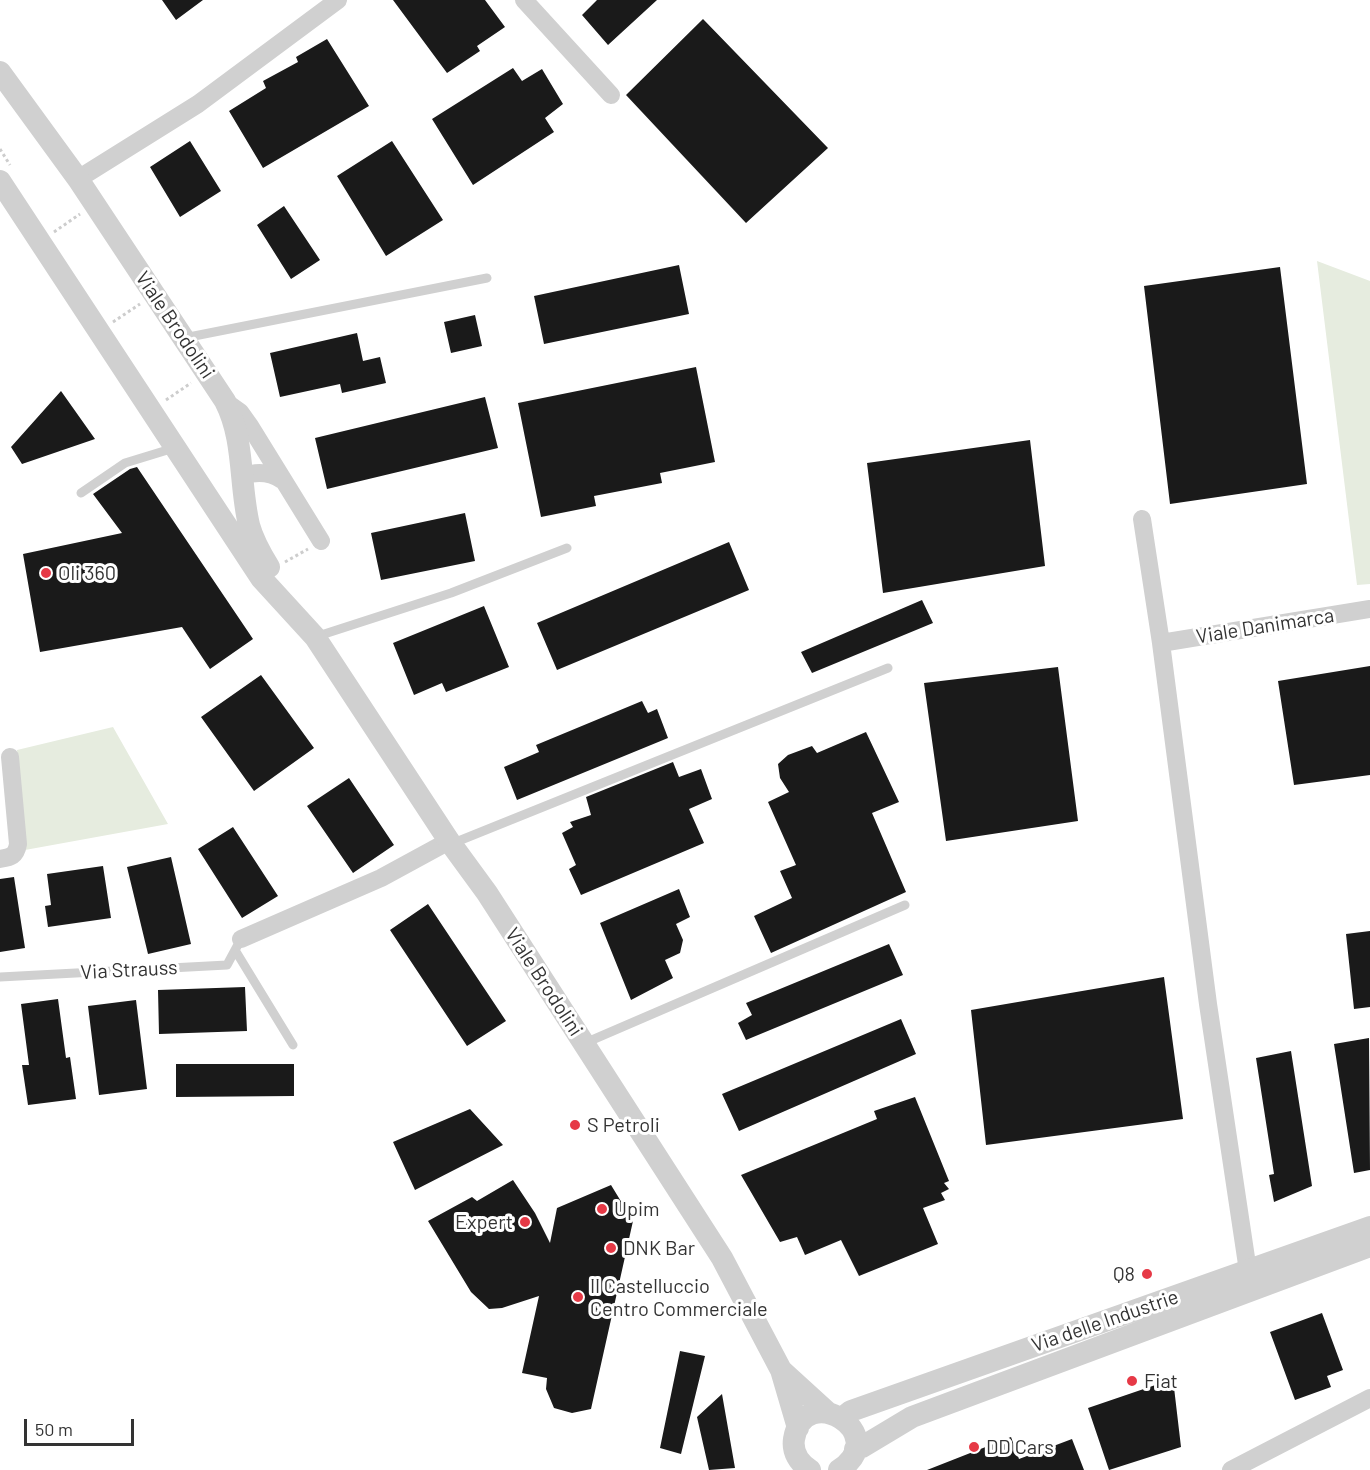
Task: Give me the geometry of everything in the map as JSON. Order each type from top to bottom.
[{"type":"street","points":[[78,179],[198,104],[338,0]]},
{"type":"street","points":[[524,0],[611,95]]},
{"type":"street","name":"Viale Brodolini","points":[[0,72],[78,179],[208,372],[225,401],[234,424],[250,528],[287,606]]},
{"type":"street","name":"Viale Brodolini","points":[[0,181],[261,578],[315,637],[450,843],[487,893],[722,1258],[781,1370],[798,1428],[794,1443],[795,1451],[806,1469]]},
{"type":"street","points":[[225,401],[240,412],[321,542]]},
{"type":"street","points":[[243,476],[260,472],[282,480]]},
{"type":"street","points":[[1142,519],[1161,643],[1208,1004],[1248,1271]]},
{"type":"street","name":"Viale Danimarca","points":[[1161,643],[1370,609]]},
{"type":"street","points":[[0,859],[17,852],[18,844],[10,757]]},
{"type":"street","points":[[238,944],[381,878],[450,843]]},
{"type":"street","name":"Via delle Industrie","points":[[798,1428],[810,1416],[834,1415],[851,1411],[1370,1227]]},
{"type":"street","name":"Via delle Industrie","points":[[847,1463],[862,1447],[912,1417],[1370,1246]]},
{"type":"street","name":"Viale Brodolini","points":[[781,1370],[834,1415]]},
{"type":"street","points":[[1231,1470],[1370,1398]]},
{"type":"street","points":[[834,1415],[853,1431],[847,1463]]},
{"type":"lane","points":[[184,338],[487,278]]},
{"type":"lane","points":[[81,493],[125,463],[174,448]]},
{"type":"lane","points":[[315,637],[451,593],[567,548]]},
{"type":"lane","points":[[450,843],[888,668]]},
{"type":"lane","points":[[584,1043],[905,905]]},
{"type":"lane","points":[[238,944],[293,1045]]},
{"type":"lane","name":"Via Strauss","points":[[0,977],[227,965],[238,944]]},
{"type":"path","points":[[54,232],[67,223]]},
{"type":"path","points":[[166,399],[208,372]]},
{"type":"path","points":[[271,571],[321,542]]},
{"type":"shaded area","points":[[1317,261],[1370,281],[1370,584],[1357,585]]},
{"type":"shaded area","points":[[113,727],[168,824],[25,850],[17,750]]},
{"type":"building","points":[[162,0],[203,0],[176,20]]},
{"type":"building","points":[[393,0],[485,0],[505,27],[477,46],[480,51],[447,73]]},
{"type":"building","points":[[597,0],[657,0],[608,45],[582,15]]},
{"type":"building","points":[[703,19],[828,148],[746,223],[626,95]]},
{"type":"building","points":[[327,39],[369,106],[263,168],[229,111],[266,88],[263,81],[298,62],[296,57]]},
{"type":"building","points":[[513,68],[522,81],[542,69],[563,104],[545,118],[554,132],[473,185],[432,119]]},
{"type":"building","points":[[190,141],[221,191],[180,217],[150,167]]},
{"type":"building","points":[[392,141],[443,220],[386,256],[337,176]]},
{"type":"building","points":[[284,206],[320,260],[291,279],[257,225]]},
{"type":"building","points":[[679,265],[689,314],[544,344],[534,296]]},
{"type":"building","points":[[1280,267],[1307,484],[1170,504],[1144,286]]},
{"type":"building","points":[[475,315],[482,346],[451,353],[444,322]]},
{"type":"building","points":[[357,333],[363,361],[380,357],[386,383],[342,393],[340,384],[280,397],[270,353]]},
{"type":"building","points":[[696,367],[715,462],[660,473],[662,483],[594,496],[596,506],[541,517],[518,403]]},
{"type":"building","points":[[61,391],[95,439],[22,464],[11,447]]},
{"type":"building","points":[[485,397],[498,448],[327,489],[315,438]]},
{"type":"building","points":[[1030,440],[1045,566],[883,593],[867,463]]},
{"type":"building","points":[[137,467],[253,639],[210,669],[182,627],[40,652],[23,554],[122,533],[93,494],[130,469]]},
{"type":"building","points":[[465,513],[475,561],[381,580],[371,533]]},
{"type":"building","points":[[729,542],[749,590],[557,670],[537,623]]},
{"type":"building","points":[[922,600],[933,623],[812,673],[801,652]]},
{"type":"building","points":[[484,606],[509,667],[446,692],[442,683],[414,695],[393,643]]},
{"type":"building","points":[[1370,666],[1370,775],[1294,785],[1278,681]]},
{"type":"building","points":[[1058,667],[1078,821],[946,841],[924,683]]},
{"type":"building","points":[[261,675],[314,748],[254,791],[201,717]]},
{"type":"building","points":[[642,701],[648,713],[657,709],[668,738],[517,800],[504,767],[539,752],[536,745]]},
{"type":"building","points":[[866,732],[899,802],[872,813],[906,892],[771,953],[754,916],[792,898],[780,871],[796,865],[768,802],[789,792],[780,778],[778,764],[788,755],[812,746],[817,753]]},
{"type":"building","points":[[673,762],[679,777],[701,769],[712,799],[689,809],[704,843],[581,895],[569,869],[576,865],[562,833],[573,827],[570,822],[591,815],[586,797]]},
{"type":"building","points":[[349,778],[394,845],[353,873],[307,806]]},
{"type":"building","points":[[233,827],[278,896],[242,918],[198,849]]},
{"type":"building","points":[[171,857],[191,944],[148,954],[127,867]]},
{"type":"building","points":[[103,866],[111,918],[48,927],[45,906],[51,905],[47,874]]},
{"type":"building","points":[[14,877],[25,948],[0,952],[0,879]]},
{"type":"building","points":[[679,889],[690,917],[676,924],[683,940],[680,953],[665,960],[673,978],[631,1000],[600,923]]},
{"type":"building","points":[[428,904],[506,1021],[467,1046],[390,930]]},
{"type":"building","points":[[1370,931],[1370,1007],[1354,1009],[1346,934]]},
{"type":"building","points":[[889,944],[903,975],[746,1040],[738,1023],[752,1015],[746,1003]]},
{"type":"building","points":[[1164,977],[1183,1119],[986,1145],[971,1010]]},
{"type":"building","points":[[245,987],[247,1031],[159,1034],[158,990]]},
{"type":"building","points":[[58,999],[66,1058],[70,1057],[76,1099],[28,1105],[22,1065],[29,1065],[21,1004]]},
{"type":"building","points":[[136,1000],[147,1089],[99,1095],[88,1006]]},
{"type":"building","points":[[901,1019],[916,1054],[739,1131],[722,1094]]},
{"type":"building","points":[[1369,1038],[1370,1170],[1354,1173],[1334,1044]]},
{"type":"building","points":[[1291,1051],[1312,1186],[1274,1202],[1269,1175],[1274,1174],[1256,1058]]},
{"type":"building","points":[[176,1064],[294,1064],[294,1096],[176,1097]]},
{"type":"building","points":[[915,1097],[949,1181],[944,1183],[949,1189],[941,1193],[945,1200],[923,1208],[938,1244],[859,1276],[841,1240],[805,1255],[797,1237],[780,1242],[741,1175],[877,1119],[874,1111]]},
{"type":"building","points":[[470,1109],[503,1145],[415,1190],[393,1142]]},
{"type":"building","name":"Il Castelluccio Centro Commerciale","points":[[513,1180],[535,1213],[550,1243],[557,1208],[611,1185],[633,1221],[591,1409],[572,1413],[554,1408],[546,1389],[547,1378],[522,1373],[539,1296],[502,1308],[489,1309],[471,1292],[428,1221],[472,1197],[477,1201]]},
{"type":"building","points":[[1322,1313],[1343,1370],[1327,1376],[1331,1387],[1295,1400],[1270,1332]]},
{"type":"building","points":[[680,1351],[705,1356],[681,1454],[660,1448]]},
{"type":"building","points":[[1173,1379],[1181,1447],[1109,1470],[1088,1408]]},
{"type":"building","points":[[722,1394],[735,1468],[709,1470],[697,1417]]},
{"type":"building","points":[[1011,1437],[1019,1459],[1072,1439],[1084,1470],[927,1470]]},
{"type":"place","name":"Oli 360","points":[[46,573]]},
{"type":"place","name":"S Petroli","points":[[575,1125]]},
{"type":"place","name":"Upim","points":[[602,1209]]},
{"type":"place","name":"Expert","points":[[525,1222]]},
{"type":"place","name":"DNK Bar","points":[[611,1248]]},
{"type":"place","name":"Q8","points":[[1147,1274]]},
{"type":"place","name":"Il Castelluccio Centro Commerciale","points":[[578,1297]]},
{"type":"place","name":"Fiat","points":[[1132,1381]]},
{"type":"place","name":"DD Cars","points":[[974,1447]]}]
